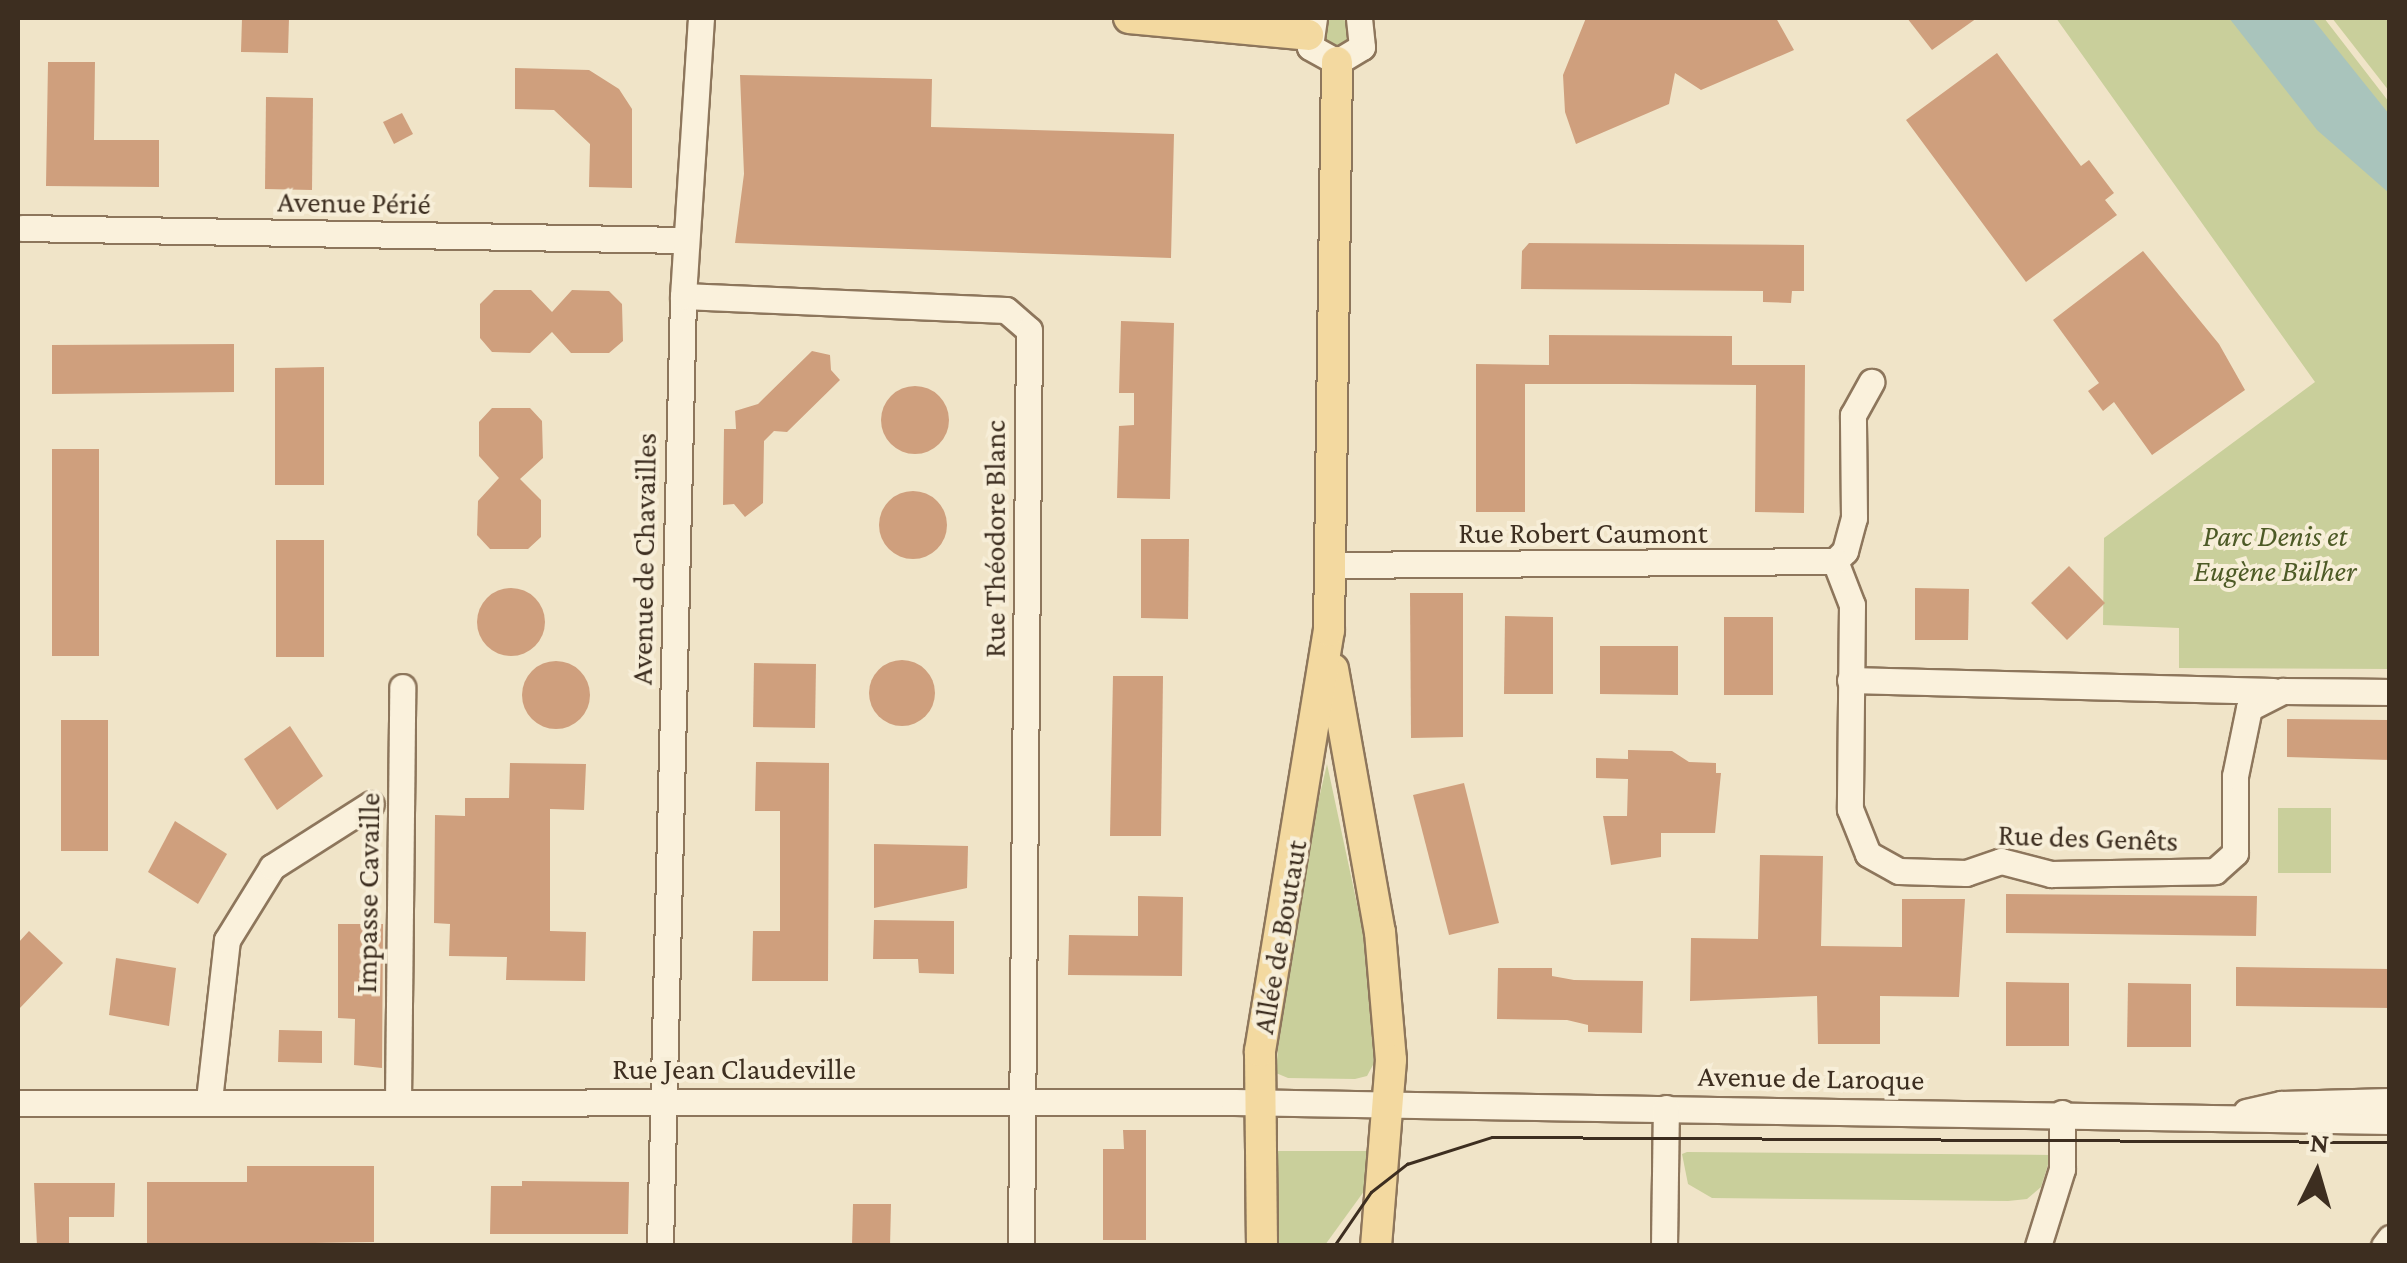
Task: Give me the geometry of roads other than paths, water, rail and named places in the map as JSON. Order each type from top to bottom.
[{"type":"main road","points":[[1129,18],[1311,26]]},
{"type":"main road","name":"Allée de Boutaut","points":[[1262,1246],[1258,1103],[1274,933],[1312,762],[1329,631],[1337,62]]},
{"type":"main road","name":"Allée de Boutaut","points":[[1329,631],[1346,766],[1380,932],[1388,1105],[1376,1246]]},
{"type":"street","name":"Avenue de Chavailles","points":[[660,1246],[668,1102],[683,296],[700,18]]},
{"type":"street","points":[[1311,26],[1315,54],[1337,62],[1362,47],[1365,20]]},
{"type":"street","name":"Avenue Périé","points":[[19,230],[686,240]]},
{"type":"street","name":"Rue Théodore Blanc","points":[[683,296],[1006,310],[1029,330],[1021,1246]]},
{"type":"street","points":[[1835,561],[1854,518],[1853,415],[1872,382]]},
{"type":"street","name":"Rue Robert Caumont","points":[[1330,565],[1835,561]]},
{"type":"street","name":"Rue des Genêts","points":[[1835,561],[1852,605],[1850,809],[1868,854],[1879,864],[1961,873],[2001,862],[2051,874],[2215,872],[2235,853],[2235,776],[2249,708],[2283,691]]},
{"type":"street","points":[[1850,680],[2390,692]]},
{"type":"street","name":"Impasse Cavaille","points":[[398,1100],[402,687]]},
{"type":"street","points":[[209,1100],[227,940],[272,868],[370,804]]},
{"type":"street","name":"Avenue de Laroque","points":[[2232,1115],[2281,1104],[2390,1101]]},
{"type":"street","name":"Rue Jean Claudeville","points":[[18,1103],[1258,1103]]},
{"type":"street","name":"Avenue de Laroque","points":[[1258,1103],[2232,1115],[2280,1124],[2390,1122]]},
{"type":"street","points":[[1664,1246],[1666,1108]]},
{"type":"street","points":[[2038,1246],[2059,1182],[2062,1113]]},
{"type":"street","points":[[2384,1246],[2390,1238]]},
{"type":"water","points":[[2229,18],[2312,18],[2389,114],[2389,193],[2317,130]]},
{"type":"tram line","points":[[1334,1246],[1371,1192],[1407,1164],[1492,1137],[2390,1142]]},
{"type":"park label","name":"Parc Denis et Eugène Bülher","points":[[2275,553]]}]
